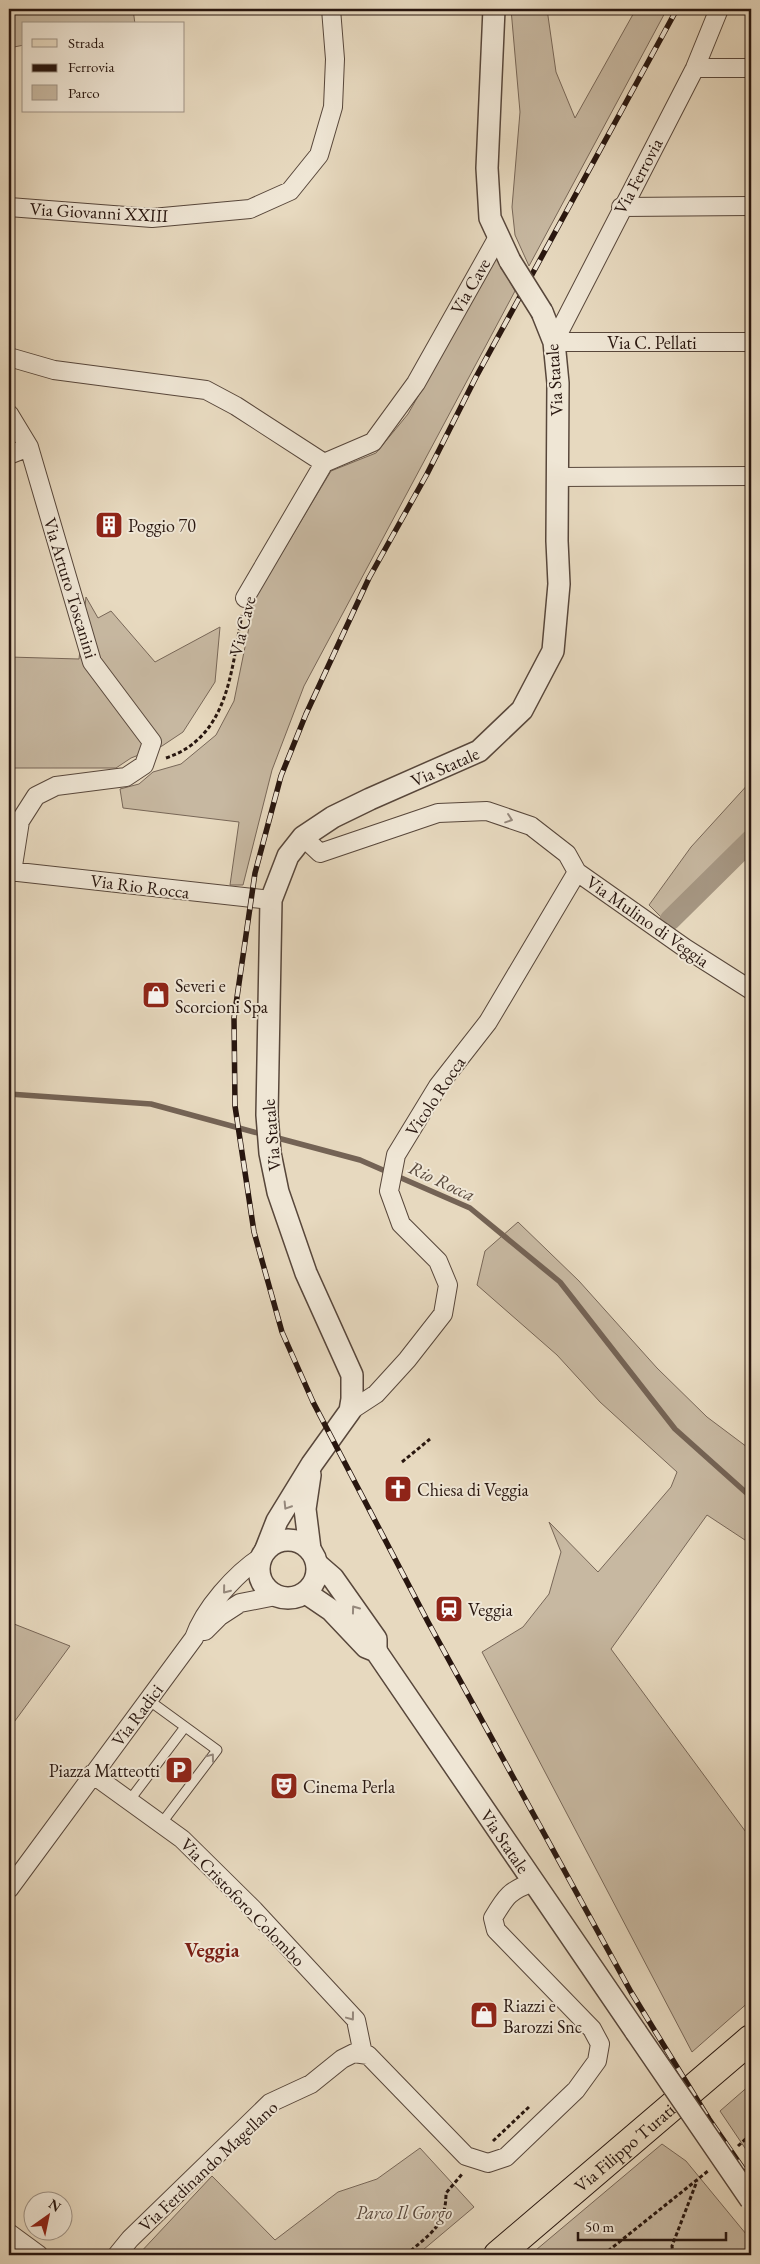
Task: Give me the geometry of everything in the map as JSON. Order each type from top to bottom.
[{"type":"main road","name":"Via Filippo Turati","points":[[498,2255],[751,2040]]},
{"type":"street","name":"Via Giovanni XXIII","points":[[9,207],[152,218],[250,209],[290,191],[319,155],[333,107],[335,59],[331,9]]},
{"type":"street","name":"Via Statale","points":[[350,1410],[352,1375],[306,1273],[278,1192],[270,1153],[266,1115],[271,900],[288,856],[304,837],[333,817],[479,751],[522,710],[552,651],[559,584],[557,541],[558,383],[554,342],[542,312],[510,261],[490,218],[487,168],[494,9]]},
{"type":"street","name":"Via Ferrovia","points":[[554,342],[621,207],[695,68],[719,9]]},
{"type":"street","points":[[695,68],[751,68]]},
{"type":"street","points":[[621,207],[751,206]]},
{"type":"street","name":"Via Cave","points":[[245,598],[324,463],[373,442],[416,383],[498,237]]},
{"type":"street","name":"Via C. Pellati","points":[[554,342],[751,342]]},
{"type":"street","points":[[9,357],[54,370],[206,390],[236,406],[301,450],[324,463]]},
{"type":"street","name":"Via Arturo Toscanini","points":[[9,414],[29,447],[92,662],[152,742],[144,765]]},
{"type":"street","points":[[9,455],[29,447]]},
{"type":"street","points":[[558,477],[751,476]]},
{"type":"street","points":[[10,872],[20,821],[36,796],[56,786],[126,777],[144,765]]},
{"type":"street","name":"Via Mulino di Veggia","points":[[304,837],[320,853],[438,813],[487,811],[531,826],[567,854],[577,872],[686,948],[751,990]]},
{"type":"street","name":"Via Rio Rocca","points":[[10,872],[271,900]]},
{"type":"street","name":"Vicolo Rocca","points":[[350,1410],[376,1394],[407,1360],[443,1314],[448,1285],[438,1261],[401,1224],[389,1191],[396,1154],[438,1086],[488,1022],[577,872]]},
{"type":"street","points":[[276,1596],[262,1584],[259,1566],[264,1553],[277,1521],[312,1464],[350,1410]]},
{"type":"street","points":[[194,1638],[208,1630],[220,1616],[240,1603],[276,1596],[291,1598],[306,1593],[316,1581],[314,1557],[305,1509],[312,1464]]},
{"type":"street","name":"Via Statale","points":[[264,1553],[274,1543],[283,1540],[303,1543],[333,1578],[376,1639],[376,1651]]},
{"type":"street","points":[[194,1638],[199,1623],[243,1569],[264,1553]]},
{"type":"street","name":"Via Statale","points":[[306,1593],[331,1610],[366,1647],[376,1651],[751,2200]]},
{"type":"street","name":"Via Radici","points":[[9,1888],[194,1638]]},
{"type":"street","name":"Via Cristoforo Colombo","points":[[92,1774],[182,1839],[254,1910],[356,2020],[363,2054]]},
{"type":"street","points":[[363,2054],[368,2055],[466,2156],[488,2163],[506,2157],[576,2090],[597,2061],[600,2044],[592,2029],[496,1930],[493,1918],[506,1896],[518,1888],[534,1882]]},
{"type":"street","name":"Via Ferdinando Magellano","points":[[117,2255],[130,2239],[270,2103],[310,2084],[342,2059],[354,2053],[363,2054]]},
{"type":"street","points":[[9,2233],[39,2255]]},
{"type":"lane","points":[[148,1699],[216,1750],[161,1824]]},
{"type":"lane","points":[[129,1801],[185,1727]]},
{"type":"path","name":"Via Cave","points":[[144,765],[174,755],[203,735],[220,712],[227,690],[245,598]]},
{"type":"path","points":[[402,1462],[430,1439]]},
{"type":"path","points":[[406,2255],[438,2227],[446,2210],[446,2193],[474,2160],[537,2100]]},
{"type":"path","points":[[731,2152],[751,2134]]},
{"type":"path","points":[[603,2255],[711,2169]]},
{"type":"path","points":[[673,2255],[672,2246],[697,2181]]},
{"type":"green space","points":[[9,9],[133,9],[135,22],[22,22],[22,45],[9,48]]},
{"type":"green space","points":[[511,9],[547,9],[556,72],[575,118],[636,9],[667,9],[529,266],[515,235],[512,207],[520,112]]},
{"type":"green space","points":[[497,257],[515,291],[304,686],[272,770],[243,885],[230,885],[239,822],[123,808],[120,789],[139,784],[153,772],[181,764],[216,735],[234,701],[255,598],[331,471],[376,453],[408,414]]},
{"type":"green space","points":[[86,597],[98,618],[111,611],[155,662],[220,627],[215,682],[183,732],[162,746],[131,758],[116,768],[9,768],[9,657],[79,659]]},
{"type":"green space","points":[[751,781],[751,835],[661,917],[649,905],[691,847]]},
{"type":"green space","points":[[518,1222],[579,1281],[657,1368],[707,1417],[751,1450],[751,1544],[707,1515],[611,1649],[751,1839],[751,2000],[692,2052],[482,1652],[523,1627],[549,1594],[561,1552],[549,1522],[598,1572],[671,1487],[677,1472],[600,1402],[557,1355],[477,1285],[485,1251]]},
{"type":"green space","points":[[9,1622],[70,1646],[9,1729]]},
{"type":"green space","points":[[751,2084],[751,2157],[720,2111]]},
{"type":"green space","points":[[662,2144],[686,2161],[751,2240],[751,2255],[530,2255]]},
{"type":"green space","name":"Parco Il Gorgo","points":[[420,2148],[474,2207],[417,2255],[138,2255],[212,2176],[275,2240],[338,2192],[377,2179]]},
{"type":"waterway","points":[[670,920],[751,840]]},
{"type":"waterway","name":"Rio Rocca","points":[[9,1094],[151,1104],[265,1135]]},
{"type":"waterway","name":"Rio Rocca","points":[[274,1137],[360,1160],[470,1208],[560,1282],[675,1429],[751,1497]]},
{"type":"railway","points":[[677,9],[476,377],[427,474],[369,578],[306,714],[281,776],[255,873],[234,1018],[235,1106],[254,1232],[282,1332],[313,1402],[428,1622],[631,1992],[709,2119],[751,2180]]},
{"type":"place","name":"Poggio 70","points":[[109,525]]},
{"type":"place","name":"Severi e Scorcioni Spa","points":[[156,995]]},
{"type":"place","name":"Chiesa di Veggia","points":[[398,1489]]},
{"type":"place","name":"Veggia","points":[[449,1609]]},
{"type":"place","name":"Piazza Matteotti","points":[[179,1770]]},
{"type":"place","name":"Cinema Perla","points":[[284,1786]]},
{"type":"place","name":"Riazzi e Barozzi Snc","points":[[484,2015]]},
{"type":"district","name":"Veggia","points":[[212,1950]]}]
